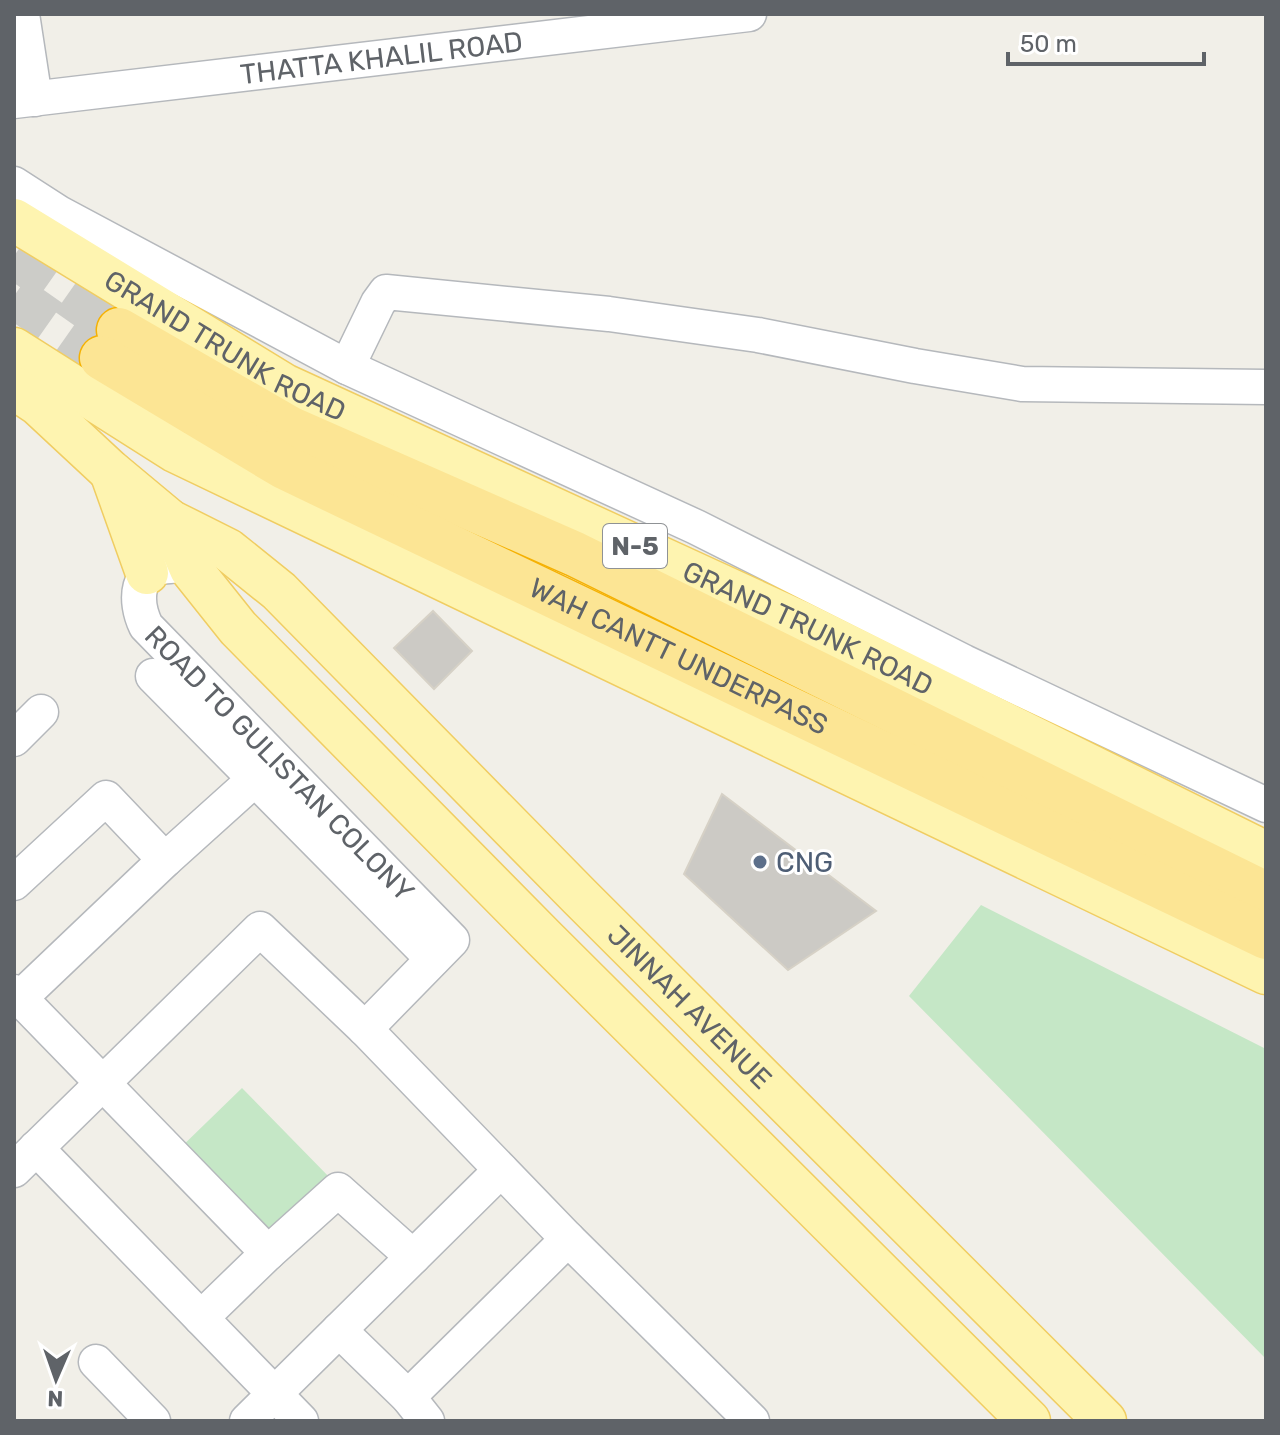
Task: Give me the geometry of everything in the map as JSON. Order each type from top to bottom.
[{"type":"highway","name":"WAH CANTT UNDERPASS","points":[[1266,894],[575,554],[291,429],[110,344],[284,467],[1266,937]]},
{"type":"main road","name":"GRAND TRUNK ROAD","points":[[14,220],[284,385],[808,606],[1266,853]]},
{"type":"main road","points":[[14,349],[188,458],[1266,973]]},
{"type":"main road","points":[[14,388],[38,404],[170,521]]},
{"type":"main road","points":[[110,471],[147,573]]},
{"type":"main road","name":"JINNAH AVENUE","points":[[170,521],[191,569],[238,628],[555,950],[1029,1421]]},
{"type":"main road","name":"JINNAH AVENUE","points":[[170,521],[228,550],[279,591],[569,886],[1105,1421]]},
{"type":"street","points":[[22,14],[25,100]]},
{"type":"street","name":"THATTA KHALIL ROAD","points":[[25,100],[607,22],[749,14]]},
{"type":"street","points":[[14,184],[59,213],[347,367],[696,527],[808,606],[1266,805]]},
{"type":"street","points":[[347,367],[386,292],[609,314],[758,335],[1022,384],[1266,387]]},
{"type":"street","points":[[147,573],[165,566],[191,569]]},
{"type":"street","name":"ROAD TO GULISTAN COLONY","points":[[147,573],[141,581],[138,603],[146,626],[443,950]]},
{"type":"street","points":[[153,676],[254,780],[443,950],[365,1029]]},
{"type":"street","points":[[14,739],[41,712]]},
{"type":"street","points":[[254,780],[17,995],[268,1253]]},
{"type":"street","points":[[14,883],[106,798],[165,860]]},
{"type":"street","points":[[301,1421],[201,1318],[21,1159],[260,929],[365,1029],[568,1239],[752,1421]]},
{"type":"street","points":[[247,1421],[501,1170]]},
{"type":"street","points":[[201,1318],[338,1190],[413,1257]]},
{"type":"street","points":[[339,1330],[417,1409],[568,1239]]},
{"type":"street","points":[[96,1362],[153,1421]]},
{"type":"green space","points":[[981,905],[1266,1049],[1266,1359],[909,996]]},
{"type":"green space","points":[[242,1088],[333,1181],[264,1248],[173,1155]]},
{"type":"building","points":[[433,611],[472,651],[434,689],[394,648]]},
{"type":"building","points":[[722,794],[876,911],[788,970],[684,874]]},
{"type":"tunnel","points":[[14,256],[119,330]]},
{"type":"tunnel","points":[[14,296],[102,358]]},
{"type":"place","name":"CNG","points":[[760,862]]}]
